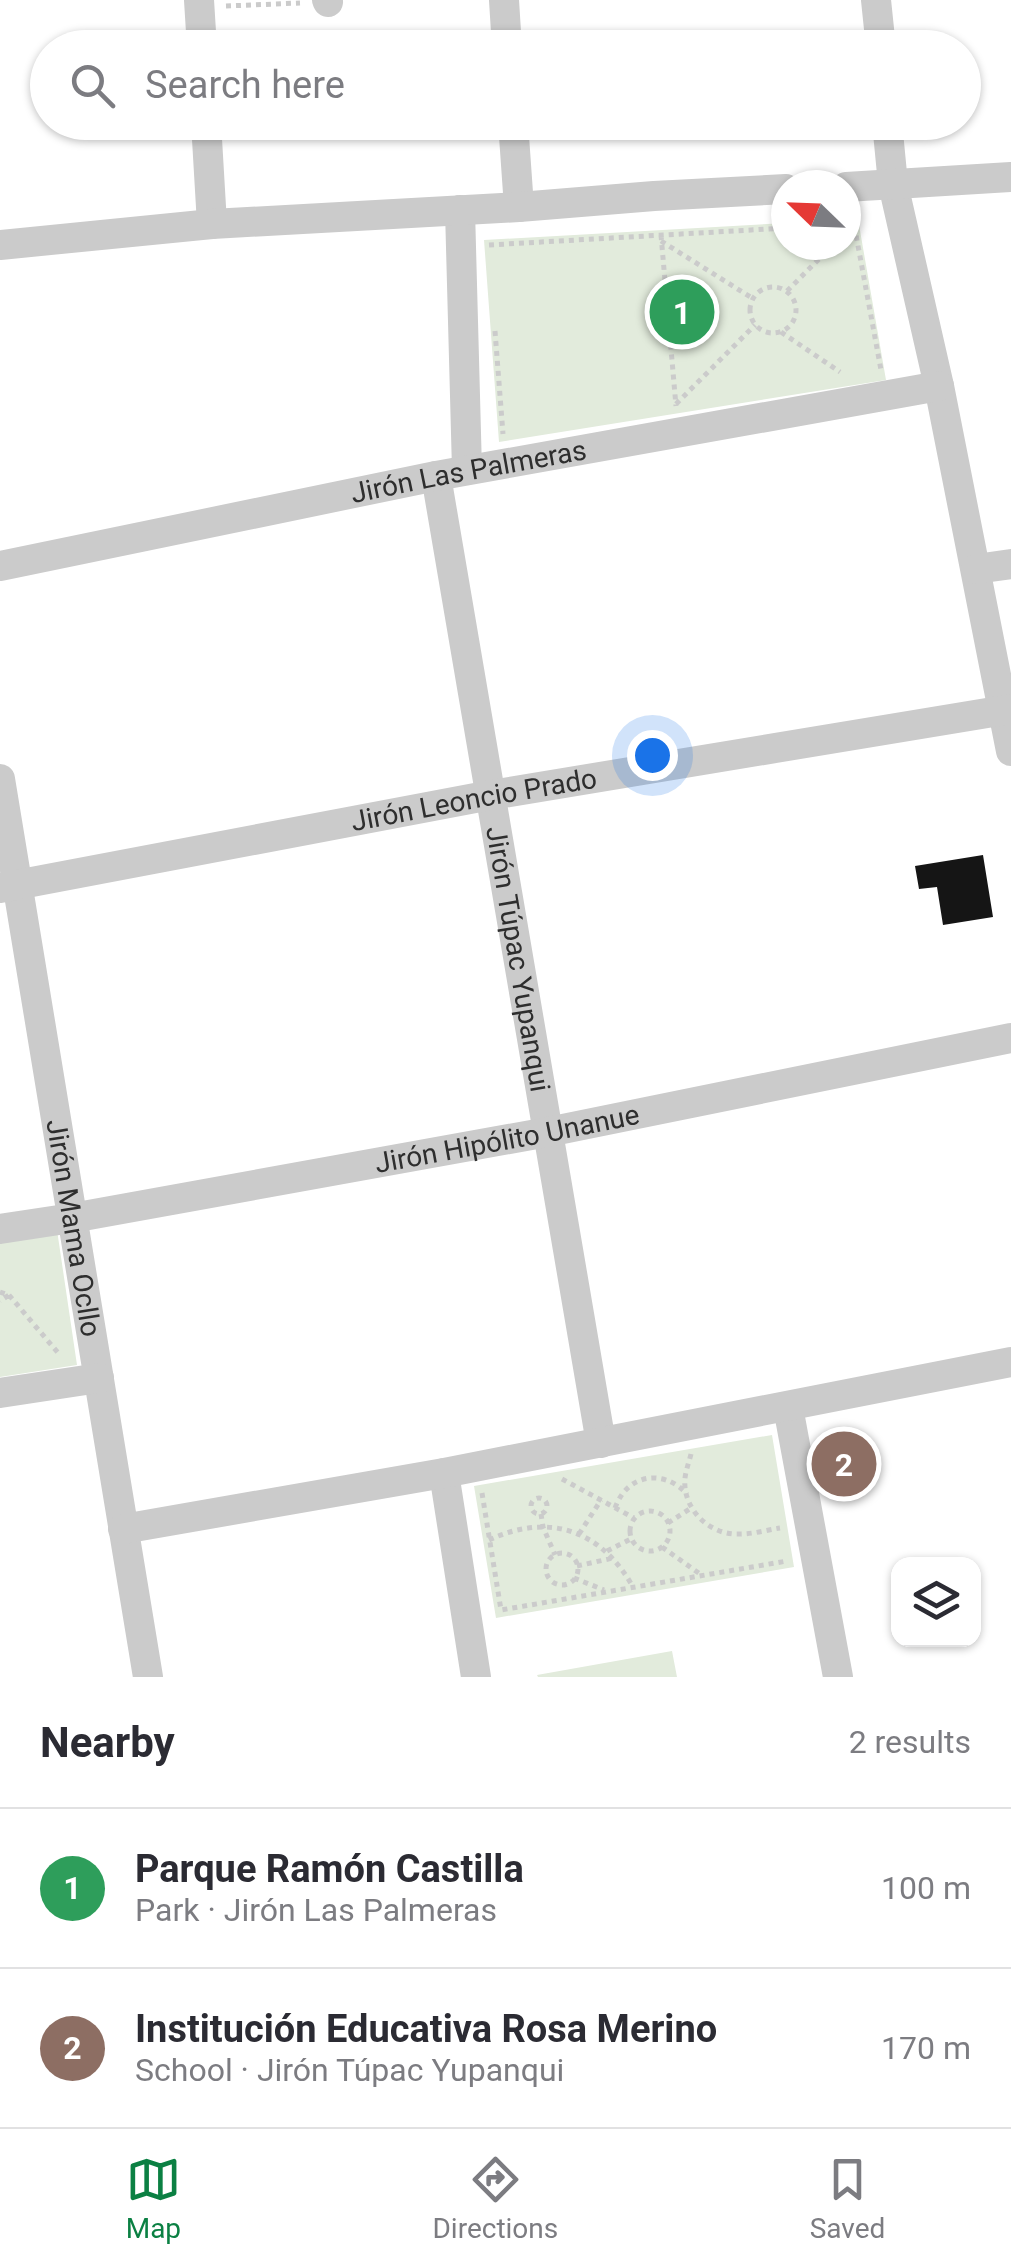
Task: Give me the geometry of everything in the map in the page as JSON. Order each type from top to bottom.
[{"type":"street","points":[[504,0],[506,30]]},
{"type":"street","points":[[876,0],[879,30]]},
{"type":"street","points":[[200,3],[201,30]]},
{"type":"street","points":[[207,140],[212,224]]},
{"type":"street","points":[[514,140],[519,206]]},
{"type":"street","points":[[889,140],[893,184],[1008,710],[1011,751]]},
{"type":"street","points":[[861,185],[1011,177]]},
{"type":"street","points":[[0,244],[212,224],[771,191]]},
{"type":"street","name":"Jirón Túpac Yupanqui","points":[[460,210],[452,473],[491,795],[601,1443]]},
{"type":"street","name":"Jirón Las Palmeras","points":[[0,566],[452,473],[940,386]]},
{"type":"street","points":[[976,569],[1011,564]]},
{"type":"street","name":"Jirón Leoncio Prado","points":[[9,886],[491,795],[1008,710]]},
{"type":"street","name":"Jirón Mama Ocllo","points":[[0,778],[9,886],[72,1218],[148,1677]]},
{"type":"street","name":"Jirón Hipólito Unanue","points":[[0,1229],[548,1132],[1011,1038]]},
{"type":"street","points":[[123,1529],[444,1473],[1011,1362]]},
{"type":"street","points":[[0,1393],[98,1378]]},
{"type":"street","points":[[788,1408],[838,1677]]},
{"type":"street","points":[[444,1473],[476,1677]]},
{"type":"path","points":[[200,3],[328,1]]},
{"type":"path","points":[[489,246],[771,229]]},
{"type":"path","points":[[661,238],[752,298]]},
{"type":"path","points":[[661,238],[676,406],[756,325]]},
{"type":"path","points":[[787,291],[818,260]]},
{"type":"path","points":[[861,260],[882,376]]},
{"type":"path","points":[[770,286],[787,291],[794,300],[796,315],[781,332],[765,332],[750,314],[752,298],[770,286]]},
{"type":"path","points":[[494,322],[503,436]]},
{"type":"path","points":[[781,332],[852,381]]},
{"type":"path","points":[[0,1292],[9,1295],[64,1359]]},
{"type":"path","points":[[0,1301],[9,1295]]},
{"type":"path","points":[[60,1340],[64,1359]]},
{"type":"path","points":[[48,1361],[64,1359]]},
{"type":"path","points":[[691,1454],[686,1494],[692,1508],[712,1528],[739,1534],[783,1528]]},
{"type":"path","points":[[577,1474],[558,1477],[634,1518]]},
{"type":"path","points":[[615,1508],[625,1490],[642,1478],[672,1481],[686,1494]]},
{"type":"path","points":[[481,1490],[501,1610],[788,1561]]},
{"type":"path","points":[[578,1534],[601,1500]]},
{"type":"path","points":[[668,1522],[692,1508]]},
{"type":"path","points":[[646,1511],[662,1515],[668,1522],[668,1540],[654,1551],[637,1547],[631,1539],[634,1518],[646,1511]]},
{"type":"path","points":[[541,1514],[555,1555]]},
{"type":"path","points":[[489,1540],[508,1532],[543,1527],[569,1530],[607,1551],[633,1587]]},
{"type":"path","points":[[607,1551],[631,1539]]},
{"type":"path","points":[[662,1547],[701,1576]]},
{"type":"path","points":[[567,1554],[577,1566],[574,1578],[564,1584],[556,1584],[546,1572],[555,1555],[567,1554]]},
{"type":"path","points":[[577,1566],[613,1558]]},
{"type":"path","points":[[574,1578],[606,1592]]},
{"type":"green space","points":[[771,224],[771,260],[861,260],[861,236],[886,380],[499,442],[484,240]]},
{"type":"green space","points":[[57,1230],[77,1365],[0,1377],[0,1239]]},
{"type":"green space","points":[[772,1435],[794,1567],[496,1618],[474,1486]]},
{"type":"green space","points":[[672,1651],[677,1677],[537,1675]]},
{"type":"building","points":[[983,855],[993,917],[943,925],[937,887],[919,889],[915,866]]},
{"type":"place","name":"Parque Ramón Castilla","points":[[682,312]]},
{"type":"place","name":"Institución Educativa Rosa Merino","points":[[844,1464]]}]
